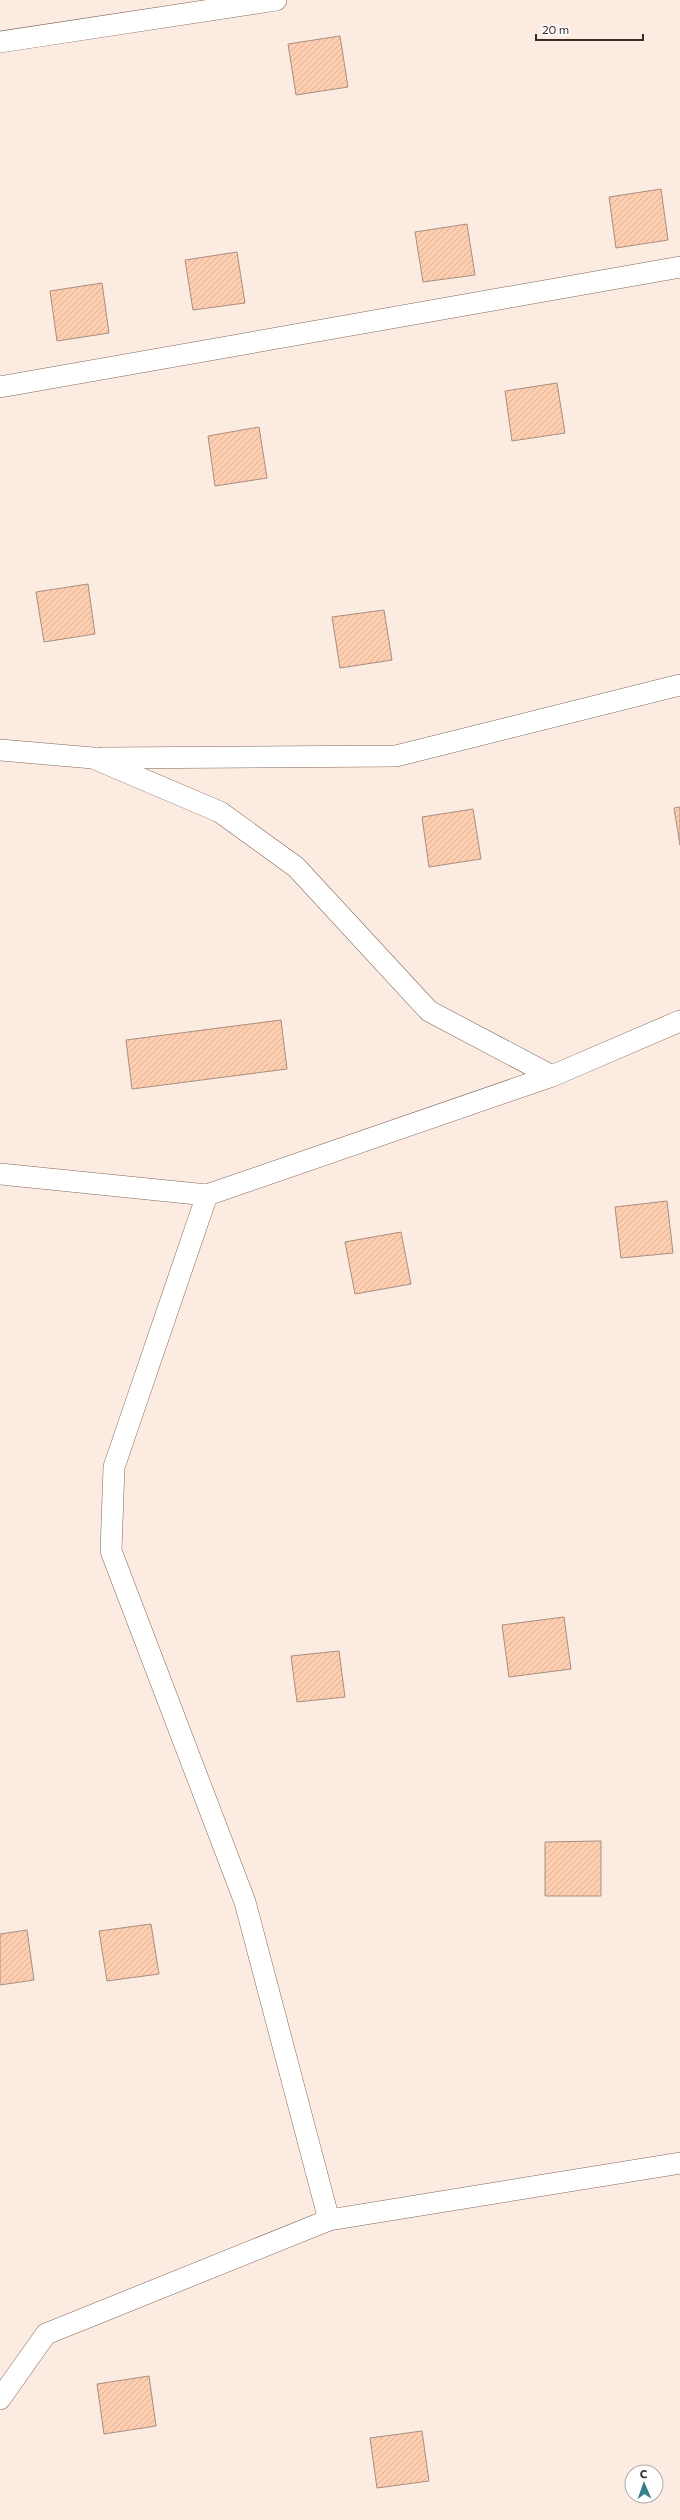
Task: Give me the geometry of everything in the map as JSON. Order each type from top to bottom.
[{"type":"lane","points":[[0,42],[276,0]]},
{"type":"lane","points":[[0,387],[680,267]]},
{"type":"lane","points":[[0,750],[93,758],[396,756],[680,685]]},
{"type":"lane","points":[[93,758],[220,812],[296,867],[429,1011],[552,1076]]},
{"type":"lane","points":[[0,1174],[207,1195],[552,1076],[680,1021]]},
{"type":"lane","points":[[207,1195],[114,1466],[111,1551],[245,1902],[329,2220]]},
{"type":"lane","points":[[0,2399],[46,2334],[329,2220],[680,2163]]},
{"type":"building","points":[[340,36],[348,87],[296,95],[288,44]]},
{"type":"building","points":[[661,189],[668,240],[616,248],[609,197]]},
{"type":"building","points":[[467,224],[475,275],[423,282],[415,232]]},
{"type":"building","points":[[237,252],[245,303],[193,310],[185,260]]},
{"type":"building","points":[[102,283],[109,333],[57,341],[50,291]]},
{"type":"building","points":[[557,383],[565,433],[512,441],[505,391]]},
{"type":"building","points":[[259,427],[267,478],[215,486],[208,436]]},
{"type":"building","points":[[88,584],[95,634],[44,642],[36,592]]},
{"type":"building","points":[[384,610],[392,660],[340,668],[332,617]]},
{"type":"building","points":[[680,807],[680,845],[674,808]]},
{"type":"building","points":[[473,809],[481,859],[429,867],[422,817]]},
{"type":"building","points":[[281,1020],[287,1069],[132,1089],[126,1040]]},
{"type":"building","points":[[667,1201],[673,1253],[621,1258],[615,1207]]},
{"type":"building","points":[[401,1232],[411,1284],[355,1294],[345,1242]]},
{"type":"building","points":[[564,1617],[571,1669],[509,1677],[502,1625]]},
{"type":"building","points":[[339,1651],[345,1697],[297,1702],[291,1656]]},
{"type":"building","points":[[601,1841],[601,1896],[545,1896],[545,1842]]},
{"type":"building","points":[[151,1924],[159,1974],[107,1981],[99,1931]]},
{"type":"building","points":[[27,1930],[34,1980],[0,1985],[0,1934]]},
{"type":"building","points":[[149,2376],[156,2426],[104,2434],[97,2384]]},
{"type":"building","points":[[422,2431],[429,2481],[377,2488],[370,2438]]}]
